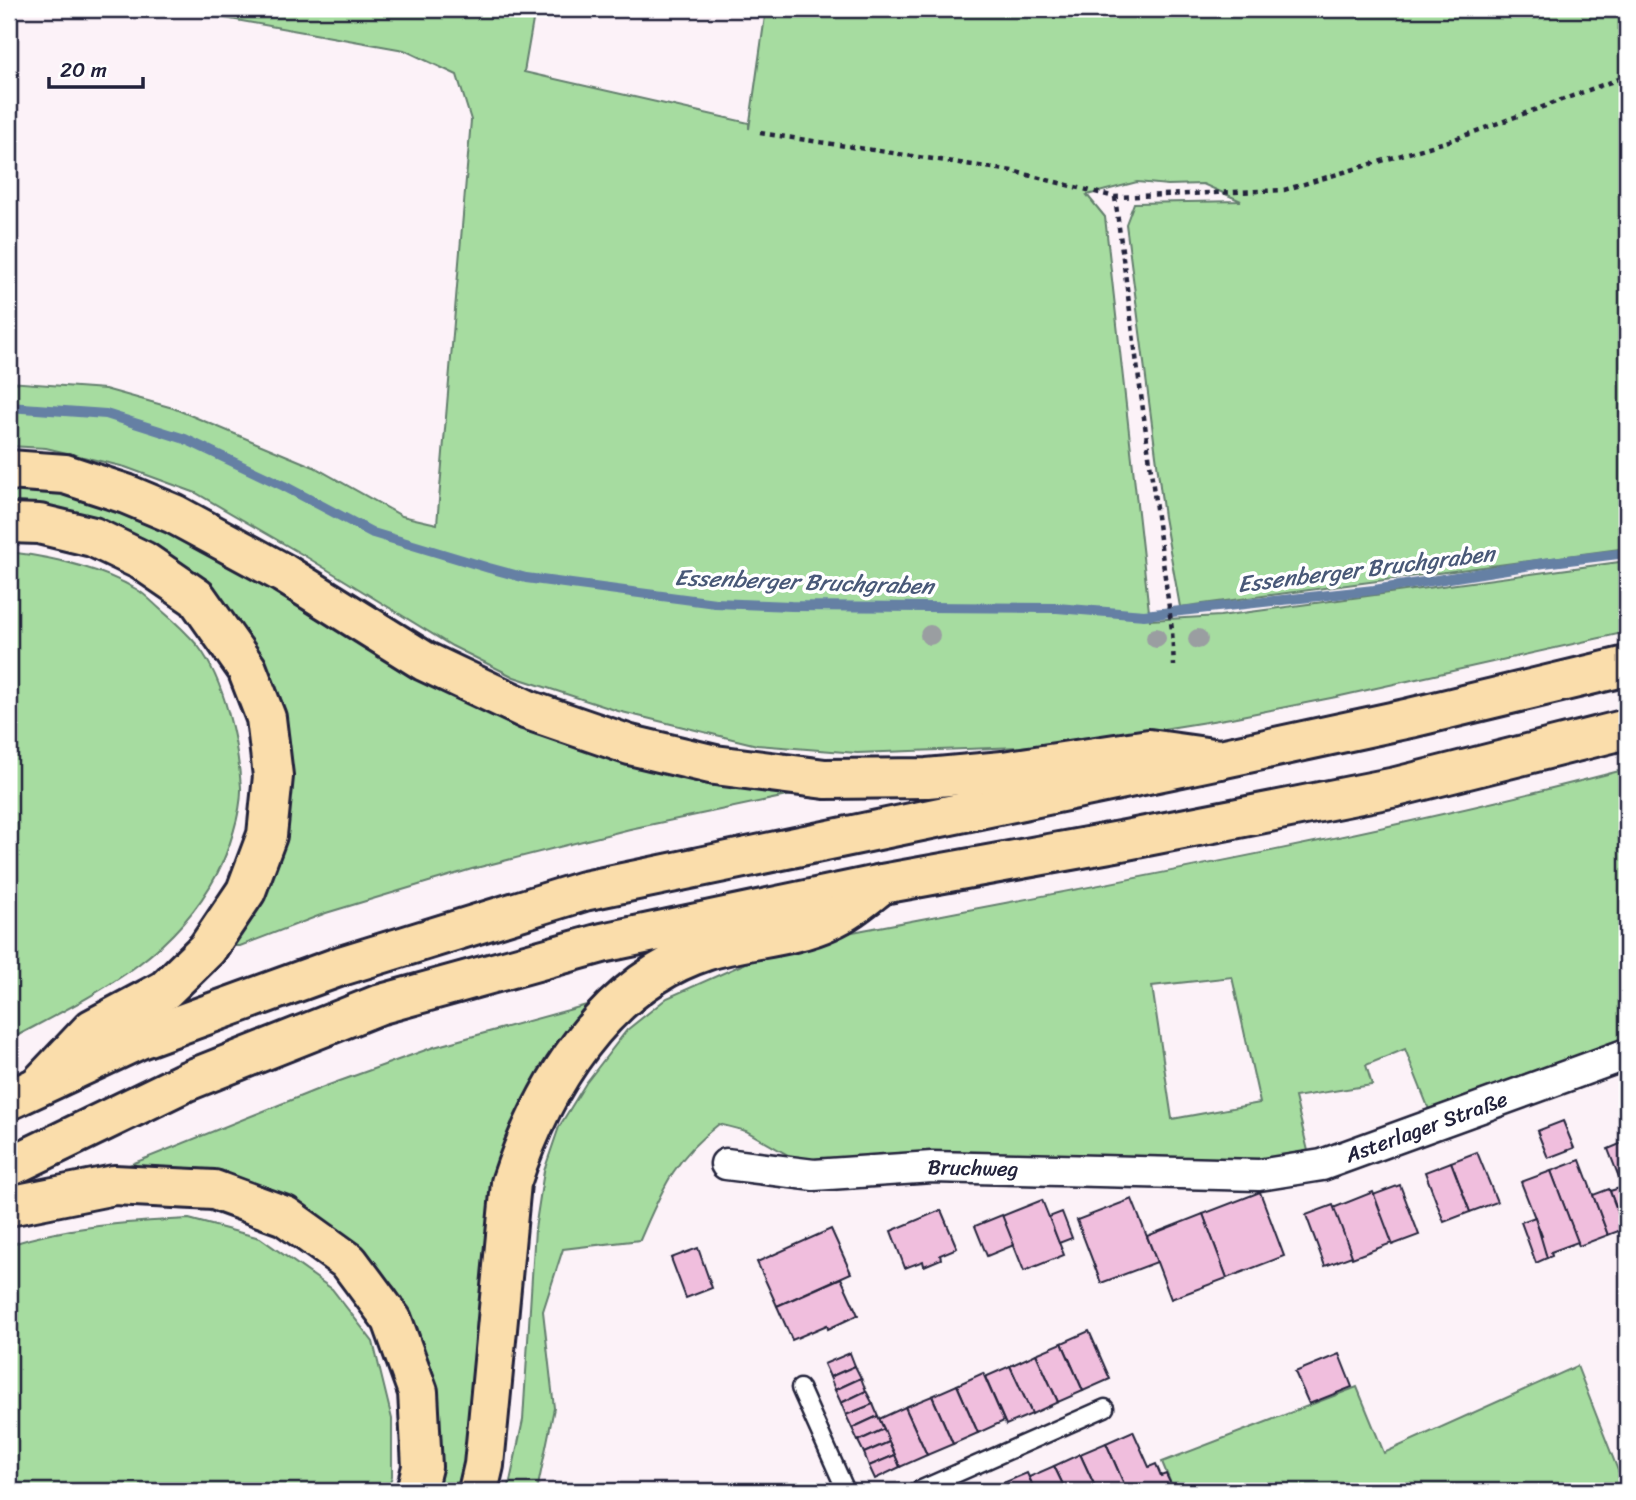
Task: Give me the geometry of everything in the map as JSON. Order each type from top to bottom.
[{"type":"highway","points":[[9,470],[65,474],[126,494],[174,514],[283,573],[424,661],[528,710],[629,745],[715,765],[825,779],[927,778],[1149,749],[1220,759]]},
{"type":"highway","points":[[9,523],[39,524],[93,537],[143,561],[197,598],[247,670],[266,718],[273,776],[267,835],[246,891],[207,950],[165,990],[92,1028],[24,1093]]},
{"type":"highway","points":[[24,1093],[140,1039],[341,966],[584,891],[1220,759],[1410,718],[1627,666]]},
{"type":"highway","points":[[9,1167],[187,1081],[378,1004],[602,943],[882,884],[1396,787],[1627,729]]},
{"type":"highway","points":[[478,1491],[484,1465],[511,1183],[523,1148],[556,1081],[595,1028],[663,969],[708,950],[828,921],[882,884]]},
{"type":"highway","points":[[9,1206],[114,1185],[214,1190],[285,1216],[349,1262],[392,1320],[418,1392],[422,1468],[416,1491]]},
{"type":"street","name":"Asterlager Straße","points":[[1221,1174],[1259,1175],[1322,1165],[1627,1054]]},
{"type":"street","name":"Bruchweg","points":[[726,1164],[814,1175],[932,1167],[1221,1174]]},
{"type":"lane","points":[[800,1388],[846,1491]]},
{"type":"lane","points":[[917,1491],[1105,1408]]},
{"type":"path","points":[[760,133],[1012,172],[1115,197],[1283,190],[1452,140],[1627,76]]},
{"type":"path","points":[[1115,197],[1172,630],[1174,667]]},
{"type":"green space","points":[[174,9],[535,9],[524,72],[749,123],[749,129],[766,9],[1627,9],[1627,548],[1180,607],[1164,517],[1126,224],[1134,203],[1241,201],[1203,184],[1137,182],[1087,195],[1105,217],[1150,620],[1220,616],[1627,561],[1627,632],[1231,718],[1101,739],[1020,747],[857,753],[757,745],[618,711],[514,677],[452,646],[196,493],[125,467],[46,448],[9,446],[9,382],[105,389],[173,408],[314,467],[402,516],[437,524],[471,120],[457,75],[404,50]]},
{"type":"green space","points":[[9,484],[46,487],[130,511],[209,547],[407,667],[815,790],[630,829],[472,869],[326,913],[235,946],[233,939],[270,873],[240,632],[9,508]]},
{"type":"green space","points":[[9,552],[74,564],[121,581],[142,593],[185,631],[207,660],[223,695],[237,752],[241,797],[230,844],[217,874],[177,930],[153,953],[99,991],[9,1040]]},
{"type":"green space","points":[[1627,769],[1627,1043],[1430,1112],[1405,1049],[1366,1065],[1372,1085],[1295,1097],[1309,1155],[1266,1165],[809,1167],[746,1131],[719,1124],[680,1162],[663,1190],[640,1240],[563,1249],[543,1311],[554,1408],[537,1491],[508,1491],[523,1420],[535,1229],[544,1171],[559,1127],[586,1083],[627,1030],[667,998],[764,955],[826,937],[1228,860],[1528,794]],"holes":[[[1232,977],[1260,1103],[1172,1119],[1152,986]]]},
{"type":"green space","points":[[612,998],[537,1096],[463,1491],[430,1491],[439,1425],[432,1378],[418,1329],[395,1288],[353,1243],[104,1175],[326,1086],[434,1047]]},
{"type":"green space","points":[[189,1219],[260,1238],[332,1289],[373,1342],[392,1419],[392,1476],[387,1491],[9,1491],[9,1245],[76,1229]]},
{"type":"green space","points":[[1577,1366],[1626,1491],[1174,1491],[1162,1462],[1357,1387],[1384,1453]]},
{"type":"building","points":[[1563,1121],[1574,1148],[1548,1158],[1537,1131]]},
{"type":"building","points":[[1627,1141],[1627,1198],[1608,1149]]},
{"type":"building","points":[[1477,1152],[1497,1202],[1470,1212],[1451,1162]]},
{"type":"building","points":[[1580,1160],[1608,1235],[1579,1246],[1551,1171]]},
{"type":"building","points":[[1451,1162],[1470,1212],[1444,1222],[1425,1172]]},
{"type":"building","points":[[1551,1171],[1578,1242],[1551,1252],[1552,1256],[1547,1258],[1539,1237],[1542,1236],[1521,1182]]},
{"type":"building","points":[[1400,1185],[1419,1235],[1392,1245],[1373,1195]]},
{"type":"building","points":[[1623,1187],[1627,1198],[1627,1227],[1624,1229],[1610,1191]]},
{"type":"building","points":[[1609,1189],[1624,1229],[1608,1235],[1593,1195]]},
{"type":"building","points":[[1260,1192],[1284,1256],[1227,1278],[1203,1214]]},
{"type":"building","points":[[1373,1192],[1392,1243],[1352,1258],[1333,1208]]},
{"type":"building","points":[[1132,1199],[1157,1262],[1101,1283],[1077,1220]]},
{"type":"building","points":[[1042,1200],[1064,1255],[1024,1271],[1002,1216]]},
{"type":"building","points":[[1333,1205],[1352,1256],[1325,1266],[1306,1215]]},
{"type":"building","points":[[941,1210],[957,1248],[924,1266],[923,1261],[905,1268],[891,1231]]},
{"type":"building","points":[[1062,1212],[1072,1238],[1059,1243],[1049,1217]]},
{"type":"building","points":[[1203,1214],[1227,1278],[1171,1299],[1147,1236]]},
{"type":"building","points":[[1002,1215],[1014,1245],[987,1256],[975,1226]]},
{"type":"building","points":[[1535,1217],[1547,1258],[1536,1263],[1521,1222]]},
{"type":"building","points":[[831,1229],[851,1273],[777,1306],[757,1262]]},
{"type":"building","points":[[698,1248],[712,1288],[686,1298],[671,1258]]},
{"type":"building","points":[[841,1278],[858,1315],[828,1329],[827,1325],[792,1340],[777,1306]]},
{"type":"building","points":[[1089,1331],[1110,1379],[1083,1391],[1062,1343]]},
{"type":"building","points":[[1062,1343],[1083,1391],[1058,1402],[1036,1354]]},
{"type":"building","points":[[850,1353],[855,1366],[830,1377],[824,1364]]},
{"type":"building","points":[[1036,1354],[1058,1402],[1032,1414],[1010,1366]]},
{"type":"building","points":[[1339,1354],[1352,1387],[1309,1404],[1295,1372]]},
{"type":"building","points":[[855,1366],[861,1378],[835,1390],[830,1377]]},
{"type":"building","points":[[1010,1366],[1032,1414],[1006,1425],[985,1377]]},
{"type":"building","points":[[983,1373],[1004,1421],[978,1433],[957,1385]]},
{"type":"building","points":[[861,1378],[866,1391],[841,1403],[835,1390]]},
{"type":"building","points":[[957,1385],[978,1433],[953,1444],[932,1396]]},
{"type":"building","points":[[866,1391],[873,1404],[846,1415],[841,1403]]},
{"type":"building","points":[[932,1396],[953,1444],[927,1455],[905,1407]]},
{"type":"building","points":[[873,1404],[878,1416],[852,1428],[846,1415]]},
{"type":"building","points":[[905,1407],[927,1455],[900,1467],[879,1419]]},
{"type":"building","points":[[878,1416],[884,1429],[858,1441],[852,1428]]},
{"type":"building","points":[[884,1429],[889,1442],[864,1453],[858,1441]]},
{"type":"building","points":[[1133,1431],[1149,1467],[1156,1464],[1161,1476],[1166,1474],[1174,1491],[1127,1491],[1106,1443]]},
{"type":"building","points":[[889,1442],[895,1455],[869,1466],[864,1453]]},
{"type":"building","points":[[1106,1443],[1127,1491],[1097,1491],[1080,1454]]},
{"type":"building","points":[[1080,1454],[1097,1491],[1066,1491],[1054,1466]]},
{"type":"building","points":[[895,1455],[900,1467],[875,1479],[869,1466]]},
{"type":"building","points":[[1054,1466],[1066,1491],[1035,1491],[1029,1477]]},
{"type":"building","points":[[1027,1473],[1035,1491],[1004,1491],[1001,1484]]},
{"type":"building","points":[[1001,1484],[1004,1491],[986,1491]]},
{"type":"waterway","name":"Essenberger Bruchgraben","points":[[9,407],[106,414],[185,439],[284,486],[373,533],[489,568],[526,578],[715,603],[1057,608],[1144,615],[1374,590],[1544,563],[1627,553]]}]
